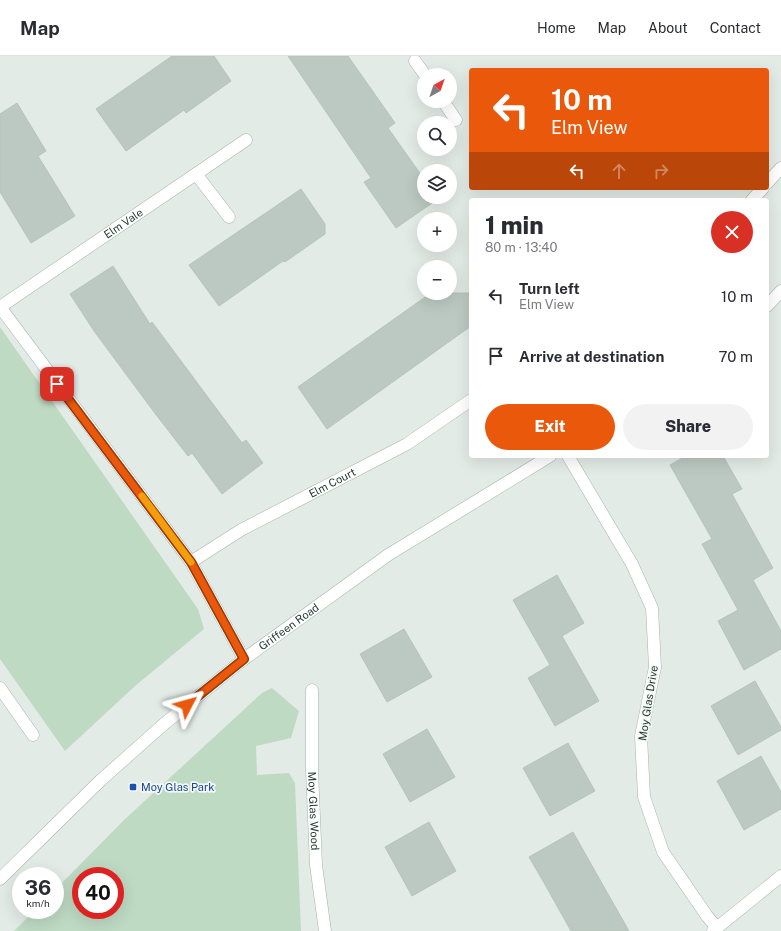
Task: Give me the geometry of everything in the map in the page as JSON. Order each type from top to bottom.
[{"type":"street","points":[[416,58],[421,68]]},
{"type":"street","name":"Elm Vale","points":[[0,307],[246,140]]},
{"type":"street","points":[[769,181],[781,168]]},
{"type":"street","points":[[196,174],[229,217]]},
{"type":"street","points":[[754,198],[761,190]]},
{"type":"street","points":[[769,304],[781,292]]},
{"type":"street","points":[[0,307],[191,562],[244,659]]},
{"type":"street","name":"Elm Court","points":[[191,562],[241,530],[407,444],[469,401]]},
{"type":"street","name":"Griffeen Road","points":[[0,879],[100,780],[164,724],[244,659],[388,555],[547,458]]},
{"type":"street","name":"Moy Glas Drive","points":[[569,458],[632,564],[652,608],[655,667],[641,736],[644,797],[663,852],[715,930]]},
{"type":"street","points":[[0,688],[33,735]]},
{"type":"street","name":"Moy Glas Wood","points":[[312,690],[312,770],[316,865],[325,931]]},
{"type":"street","points":[[715,930],[781,876]]},
{"type":"green space","points":[[0,327],[198,609],[204,629],[135,686],[65,751],[0,659]]},
{"type":"green space","points":[[272,688],[299,711],[291,738],[256,746],[257,775],[289,773],[295,783],[301,931],[14,931],[26,919],[64,919],[64,881],[72,873],[72,919],[124,919],[124,867],[78,867],[124,820],[262,693]]},
{"type":"building","points":[[172,56],[214,56],[231,81],[186,113],[184,110],[126,151],[96,109]]},
{"type":"building","points":[[288,56],[348,56],[395,123],[388,128],[417,169],[417,204],[431,204],[417,212],[396,228],[364,182],[371,178]]},
{"type":"building","points":[[17,103],[46,151],[38,156],[75,216],[31,243],[0,192],[0,114]]},
{"type":"building","points":[[301,189],[325,224],[325,234],[285,262],[283,261],[219,306],[189,265]]},
{"type":"building","points":[[113,266],[150,324],[152,322],[242,443],[246,440],[263,463],[222,494],[192,453],[188,456],[154,412],[94,331],[70,294]]},
{"type":"building","points":[[457,293],[469,293],[469,327],[327,429],[298,387],[421,300],[457,300]]},
{"type":"building","points":[[682,458],[724,458],[742,489],[732,494],[773,568],[753,580],[781,631],[781,649],[744,670],[718,621],[738,610],[702,544],[712,539],[670,465]]},
{"type":"building","points":[[557,575],[584,623],[562,636],[599,701],[555,726],[528,678],[550,665],[513,600]]},
{"type":"building","points":[[404,629],[432,677],[387,702],[360,654]]},
{"type":"building","points":[[755,681],[781,727],[781,730],[738,755],[711,706]]},
{"type":"building","points":[[427,729],[455,777],[410,802],[383,754]]},
{"type":"building","points":[[568,743],[595,791],[550,816],[523,768]]},
{"type":"building","points":[[761,756],[781,792],[781,809],[744,830],[717,781]]},
{"type":"building","points":[[429,822],[456,871],[412,896],[385,847]]},
{"type":"building","points":[[573,832],[629,931],[571,931],[529,857]]},
{"type":"slow traffic","points":[[142,496],[191,562]]},
{"type":"place","name":"Moy Glas Park","points":[[133,787]]},
{"type":"route","points":[[57,384],[191,562],[244,659],[187,705]]}]
